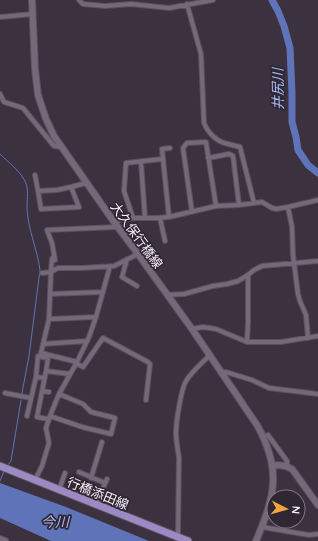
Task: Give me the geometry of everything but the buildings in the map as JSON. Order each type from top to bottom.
[{"type":"main road","name":"大久保行橋線","points":[[32,0],[35,70],[38,95],[46,119],[54,136],[116,225],[192,329],[257,425],[264,438],[269,452],[273,477],[269,508],[256,541]]},
{"type":"main road","points":[[272,465],[287,466],[292,469],[318,505]]},
{"type":"main road","name":"行橋添田線","points":[[4,468],[188,541]]},
{"type":"main road","points":[[0,539],[5,541]]},
{"type":"street","points":[[79,0],[83,4],[104,6],[132,4],[169,8],[212,0]]},
{"type":"street","points":[[186,4],[201,54],[204,123],[206,129],[214,137],[226,144],[240,147],[254,203]]},
{"type":"street","points":[[0,17],[32,14]]},
{"type":"street","points":[[0,94],[4,102],[23,108],[54,146],[61,146]]},
{"type":"street","points":[[192,212],[183,148],[187,143],[206,142],[216,206]]},
{"type":"street","points":[[169,217],[162,149],[170,148]]},
{"type":"street","points":[[208,158],[229,154],[233,156],[239,205]]},
{"type":"street","points":[[133,218],[124,191],[126,163],[162,159]]},
{"type":"street","points":[[141,162],[145,218]]},
{"type":"street","points":[[35,175],[41,209],[79,207],[71,187]]},
{"type":"street","points":[[38,191],[57,190],[86,183]]},
{"type":"street","points":[[146,400],[150,364],[103,338],[83,367],[77,362],[41,353],[49,319],[52,259],[55,258],[52,243],[47,230],[116,225],[123,219],[169,217],[216,206],[262,202],[276,209],[318,200]]},
{"type":"street","points":[[288,207],[292,227],[294,264],[300,301],[306,315],[308,338]]},
{"type":"street","points":[[160,218],[165,241]]},
{"type":"street","points":[[42,273],[52,272],[58,268],[114,266],[138,254]]},
{"type":"street","points":[[127,259],[122,277],[137,286]]},
{"type":"street","points":[[167,294],[184,294],[238,281],[262,266],[318,261]]},
{"type":"street","points":[[35,481],[42,466],[49,442],[46,428],[49,418],[59,394],[87,341],[96,317],[110,266]]},
{"type":"street","points":[[247,342],[248,275]]},
{"type":"street","points":[[50,294],[103,292]]},
{"type":"street","points":[[49,319],[96,317]]},
{"type":"street","points":[[192,329],[203,326],[216,329],[247,342],[281,342],[318,336]]},
{"type":"street","points":[[43,344],[87,341]]},
{"type":"street","points":[[177,537],[179,458],[176,426],[182,390],[186,381],[210,355]]},
{"type":"street","points":[[27,416],[36,377],[38,356],[48,358],[37,417],[49,418],[111,434],[115,418],[91,412],[83,404],[59,394]]},
{"type":"street","points":[[46,371],[70,374]]},
{"type":"street","points":[[222,373],[226,372],[252,380],[269,388],[318,394]]},
{"type":"street","points":[[36,377],[45,378]]},
{"type":"street","points":[[42,390],[48,392]]},
{"type":"street","points":[[5,393],[40,399]]},
{"type":"street","points":[[264,438],[268,435],[287,460],[287,466]]},
{"type":"street","points":[[91,478],[102,442]]},
{"type":"street","points":[[79,472],[91,478],[106,481],[96,504]]},
{"type":"street","points":[[59,490],[65,473]]},
{"type":"street","points":[[262,527],[309,535],[318,534]]},
{"type":"water","name":"今川","points":[[0,483],[66,507],[149,541],[51,541],[0,518]]},
{"type":"waterway","name":"井尻川","points":[[272,0],[284,26],[290,48],[292,122],[298,150],[308,165],[318,173]]},
{"type":"waterway","points":[[0,154],[20,173],[25,181],[27,190],[27,214],[40,270],[29,356],[22,393]]},
{"type":"waterway","points":[[8,465],[11,461],[21,400]]},
{"type":"waterway","points":[[0,481],[4,471]]}]
